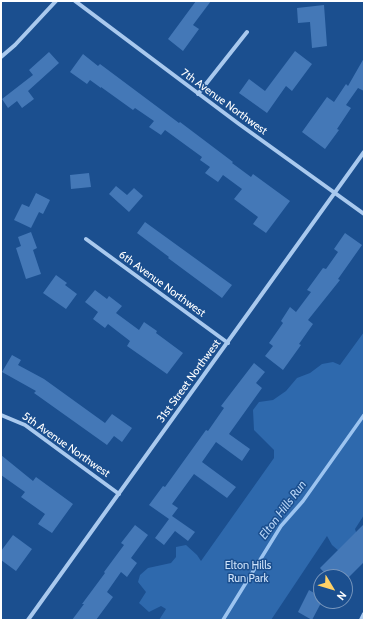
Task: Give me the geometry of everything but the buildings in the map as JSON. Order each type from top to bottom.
[{"type":"street","points":[[1,57],[15,45],[56,1]]},
{"type":"street","name":"7th Avenue Northwest","points":[[75,1],[198,94],[364,214]]},
{"type":"street","points":[[198,94],[247,32]]},
{"type":"street","name":"31st Street Northwest","points":[[28,620],[364,152]]},
{"type":"street","name":"6th Avenue Northwest","points":[[86,239],[228,343]]},
{"type":"street","name":"5th Avenue Northwest","points":[[1,415],[25,425],[118,494]]},
{"type":"street","points":[[361,620],[364,614]]},
{"type":"green space","name":"Elton Hills Run Park","points":[[364,332],[364,515],[355,529],[360,544],[347,558],[332,545],[327,536],[271,620],[159,620],[166,609],[161,606],[149,612],[139,603],[146,592],[138,582],[140,575],[148,568],[171,563],[176,557],[176,547],[186,545],[201,561],[274,458],[274,450],[254,430],[253,410],[259,402],[273,400],[286,391],[297,378],[310,373],[322,364],[333,362],[340,365]]},
{"type":"waterway","name":"Elton Hills Run","points":[[223,620],[281,526],[303,501],[364,415]]}]
